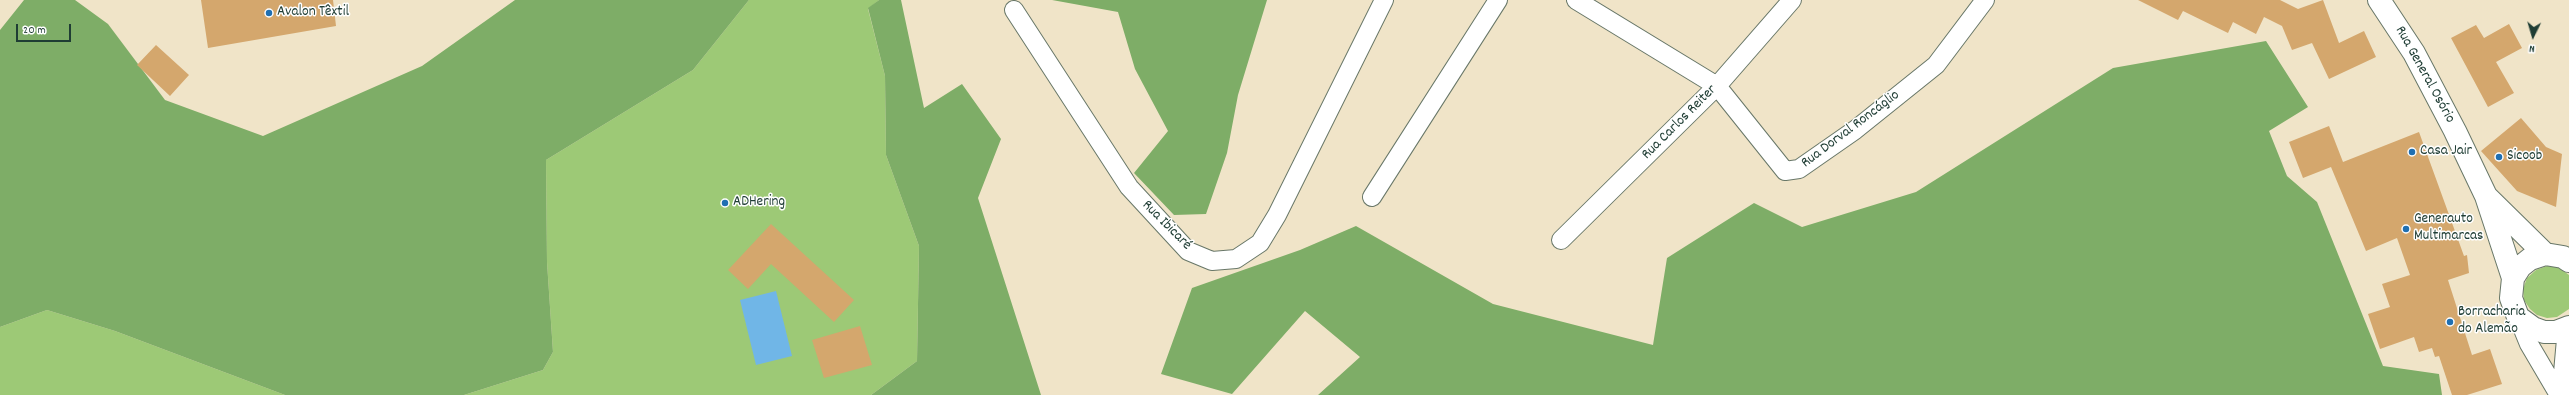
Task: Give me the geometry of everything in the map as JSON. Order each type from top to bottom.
[{"type":"main road","name":"Rua General Osório","points":[[2379,0],[2414,53],[2455,131],[2486,196],[2513,278]]},
{"type":"main road","name":"Rua General Osório","points":[[2486,196],[2545,254]]},
{"type":"main road","points":[[2568,328],[2544,332],[2533,328],[2518,317],[2511,298],[2513,278],[2520,267],[2530,259],[2545,254],[2562,257],[2569,261]]},
{"type":"street","name":"Rua Ibicaré","points":[[1014,10],[1129,187],[1188,251],[1212,261],[1236,259],[1260,243],[1277,215],[1384,0]]},
{"type":"street","points":[[1372,196],[1498,0]]},
{"type":"street","points":[[1576,0],[1718,86]]},
{"type":"street","name":"Rua Carlos Reiter","points":[[1561,240],[1718,86],[1792,0]]},
{"type":"street","name":"Rua Dorval Roncáglio","points":[[1718,86],[1785,171],[1800,170],[1855,130],[1936,65],[1985,0]]},
{"type":"street","points":[[2518,317],[2529,344],[2560,395]]},
{"type":"street","points":[[2560,395],[2568,328]]},
{"type":"green space","points":[[24,0],[75,0],[108,24],[165,100],[263,136],[422,66],[515,0],[749,0],[693,70],[546,160],[547,262],[553,352],[543,370],[464,395],[285,395],[115,331],[47,310],[0,327],[0,30]]},
{"type":"green space","name":"ADHering","points":[[749,0],[879,0],[868,9],[885,76],[886,155],[919,246],[917,361],[871,395],[464,395],[543,370],[553,352],[547,262],[546,160],[693,70]]},
{"type":"green space","points":[[879,0],[901,0],[924,108],[962,84],[1001,139],[978,198],[1041,395],[871,395],[917,361],[919,246],[886,155],[885,76],[868,8]]},
{"type":"green space","points":[[1052,0],[1267,0],[1238,95],[1227,153],[1206,214],[1174,215],[1134,173],[1168,131],[1135,69],[1118,12]]},
{"type":"green space","points":[[2266,41],[2308,107],[2269,131],[2287,176],[2317,202],[2383,366],[2439,374],[2442,395],[1318,395],[1360,357],[1305,311],[1232,394],[1161,374],[1192,288],[1300,250],[1356,226],[1493,304],[1653,345],[1667,258],[1754,203],[1802,227],[1916,192],[2113,68]]},
{"type":"green space","points":[[2547,266],[2558,267],[2569,275],[2569,309],[2557,317],[2547,318],[2537,315],[2530,309],[2524,300],[2523,289],[2527,278],[2536,270]]},
{"type":"green space","points":[[47,310],[115,331],[285,395],[0,395],[0,327]]},
{"type":"water","points":[[776,291],[792,356],[756,365],[740,300]]},
{"type":"building","name":"Avalon Têxtil","points":[[201,0],[333,0],[336,26],[208,48]]},
{"type":"building","points":[[2138,0],[2280,0],[2298,9],[2323,0],[2339,43],[2364,31],[2376,57],[2329,79],[2312,43],[2292,50],[2282,26],[2264,17],[2256,34],[2233,22],[2228,33],[2183,11],[2178,20]]},
{"type":"building","points":[[2509,24],[2522,48],[2496,62],[2514,93],[2488,107],[2451,38],[2476,25],[2484,38]]},
{"type":"building","points":[[156,45],[189,75],[170,96],[137,65]]},
{"type":"building","points":[[2521,118],[2546,147],[2562,154],[2556,207],[2517,191],[2481,151]]},
{"type":"building","points":[[2329,126],[2343,162],[2419,132],[2464,256],[2467,255],[2469,273],[2448,280],[2472,355],[2490,349],[2502,384],[2467,395],[2452,395],[2439,356],[2435,357],[2432,348],[2419,352],[2414,337],[2380,349],[2368,314],[2390,307],[2382,284],[2410,275],[2397,238],[2366,251],[2331,167],[2303,178],[2289,142]]},
{"type":"building","points":[[771,224],[854,300],[834,322],[771,264],[748,289],[728,270]]},
{"type":"building","points":[[860,326],[872,365],[824,378],[812,340]]},
{"type":"place","name":"Avalon Têxtil","points":[[269,13]]},
{"type":"place","name":"Casa Jair","points":[[2412,152]]},
{"type":"place","name":"Sicoob","points":[[2499,157]]},
{"type":"place","name":"ADHering","points":[[725,203]]},
{"type":"place","name":"Generauto Multimarcas","points":[[2406,229]]},
{"type":"place","name":"Borracharia do Alemão","points":[[2450,322]]}]
